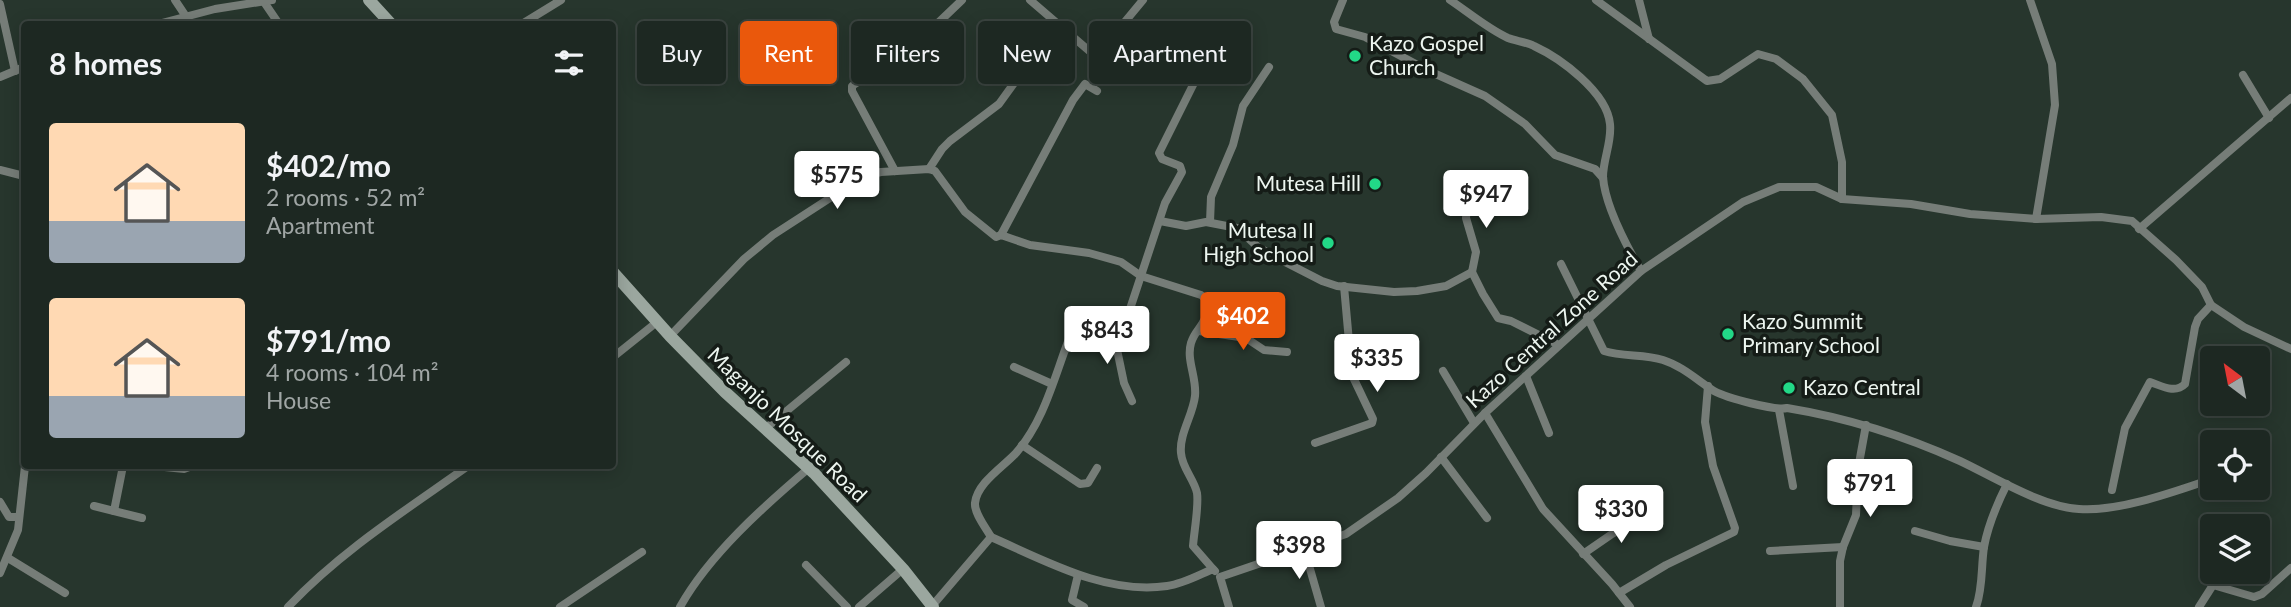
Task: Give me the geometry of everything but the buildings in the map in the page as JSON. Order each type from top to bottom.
[{"type":"street","points":[[175,0],[183,21],[215,9],[268,1],[278,21]]},
{"type":"street","points":[[369,0],[388,21]]},
{"type":"street","points":[[527,21],[561,0]]},
{"type":"street","points":[[895,170],[852,91],[852,86],[917,43],[962,0]]},
{"type":"street","points":[[1030,0],[1094,55],[1099,53],[1143,0]]},
{"type":"street","points":[[1343,0],[1334,22],[1336,29],[1365,37],[1429,71],[1485,96],[1525,124],[1555,155],[1595,169],[1603,178]]},
{"type":"street","points":[[1450,0],[1507,38],[1532,45],[1554,57],[1585,81],[1598,98],[1610,123],[1603,178],[1608,200],[1626,244],[1641,271]]},
{"type":"street","points":[[1595,0],[1710,82],[1720,79],[1753,55],[1763,54],[1776,59],[1803,79],[1832,115],[1843,162],[1842,199]]},
{"type":"street","points":[[1639,0],[1650,39]]},
{"type":"street","points":[[2030,0],[2052,64],[2055,105],[2035,219]]},
{"type":"street","points":[[0,4],[15,71]]},
{"type":"street","points":[[1210,222],[1211,197],[1233,145],[1243,106],[1269,67]]},
{"type":"street","points":[[0,76],[21,68]]},
{"type":"street","points":[[2243,75],[2269,118]]},
{"type":"street","points":[[929,169],[942,149],[999,104],[1013,84]]},
{"type":"street","points":[[1001,235],[1073,100],[1085,84],[1097,91]]},
{"type":"street","points":[[1132,401],[1122,373],[1115,340],[1117,327],[1128,315],[1165,203],[1182,169],[1162,159],[1159,153],[1194,84]]},
{"type":"street","points":[[2139,229],[2291,99]]},
{"type":"street","points":[[670,336],[719,283],[774,235],[868,175],[895,170],[929,169],[940,176],[952,197],[978,224],[996,237],[1001,235],[1030,245],[1089,253],[1121,262],[1141,276],[1201,295],[1206,299],[1207,306],[1204,323],[1191,342],[1190,361],[1195,373],[1195,395],[1181,452],[1185,469],[1197,493],[1193,546],[1220,577],[1228,607]]},
{"type":"street","points":[[0,170],[21,175]]},
{"type":"street","points":[[1469,184],[1465,218],[1476,251],[1472,272],[1483,294],[1498,318],[1511,321],[1559,345]]},
{"type":"street","name":"Kazo Central Zone Road","points":[[1220,577],[1346,534],[1363,524],[1398,498],[1474,423],[1641,271],[1719,217],[1766,191],[1791,186],[1816,187],[1842,199],[1911,204],[1970,214],[2035,219],[2101,217],[2132,221],[2202,287],[2211,306],[2244,327],[2291,349]]},
{"type":"street","points":[[1160,221],[1186,226],[1210,222],[1237,228],[1258,247],[1292,266],[1322,281],[1344,286],[1394,292],[1418,291],[1446,286],[1472,272]]},
{"type":"street","points":[[1561,264],[1604,351],[1616,356],[1663,360],[1691,374],[1716,392],[1779,410],[1787,408],[1866,425],[1916,442],[2060,506],[2087,510],[2145,500],[2200,483]]},
{"type":"street","name":"Maganjo Mosque Road","points":[[616,275],[725,392],[809,468],[903,569],[933,607]]},
{"type":"street","points":[[1315,443],[1372,423],[1373,419],[1352,375],[1344,286]]},
{"type":"street","points":[[2112,490],[2125,428],[2150,382],[2173,389],[2185,384],[2195,327],[2202,313],[2211,306]]},
{"type":"street","points":[[616,355],[652,326]]},
{"type":"street","points":[[1117,327],[1071,337],[1046,404],[1022,445],[977,495],[975,508],[991,537],[1078,575],[1130,589],[1168,586],[1213,569]]},
{"type":"street","points":[[1199,331],[1246,338],[1264,350],[1287,352]]},
{"type":"street","points":[[766,428],[846,362]]},
{"type":"street","points":[[1014,367],[1052,384]]},
{"type":"street","points":[[1443,371],[1474,423]]},
{"type":"street","points":[[1526,376],[1549,432]]},
{"type":"street","points":[[1619,593],[1666,565],[1734,533],[1735,528],[1713,466],[1705,422],[1708,386]]},
{"type":"street","points":[[1779,410],[1793,486]]},
{"type":"street","points":[[1485,413],[1543,509],[1630,607]]},
{"type":"street","points":[[1840,607],[1840,561],[1856,515],[1858,468],[1866,425]]},
{"type":"street","points":[[1022,445],[1080,484],[1087,483],[1097,468]]},
{"type":"street","points":[[1441,457],[1487,518]]},
{"type":"street","points":[[680,607],[693,587],[747,524],[809,468]]},
{"type":"street","points":[[0,573],[16,539],[25,469]]},
{"type":"street","points":[[114,511],[122,469]]},
{"type":"street","points":[[288,607],[297,603],[360,541],[464,469]]},
{"type":"street","points":[[1976,607],[1984,547],[1993,514],[2007,484]]},
{"type":"street","points":[[0,502],[9,517],[19,517]]},
{"type":"street","points":[[94,506],[142,518]]},
{"type":"street","points":[[1583,554],[1645,515]]},
{"type":"street","points":[[1915,531],[1984,547]]},
{"type":"street","points":[[933,607],[991,537]]},
{"type":"street","points":[[1770,551],[1843,547]]},
{"type":"street","points":[[1304,548],[1321,607]]},
{"type":"street","points":[[559,607],[642,552]]},
{"type":"street","points":[[8,558],[65,593]]},
{"type":"street","points":[[806,565],[847,607]]},
{"type":"street","points":[[2199,607],[2212,585],[2254,597],[2262,594],[2291,568]]},
{"type":"street","points":[[859,607],[903,569]]},
{"type":"street","points":[[1078,575],[1072,600],[1084,607]]},
{"type":"place","name":"Kazo Gospel Church","points":[[1355,56]]},
{"type":"place","name":"Mutesa Hill","points":[[1375,184]]},
{"type":"place","name":"Mutesa II High School","points":[[1328,243]]},
{"type":"place","name":"Kazo Summit Primary School","points":[[1728,334]]},
{"type":"place","name":"Kazo Central","points":[[1789,388]]}]
